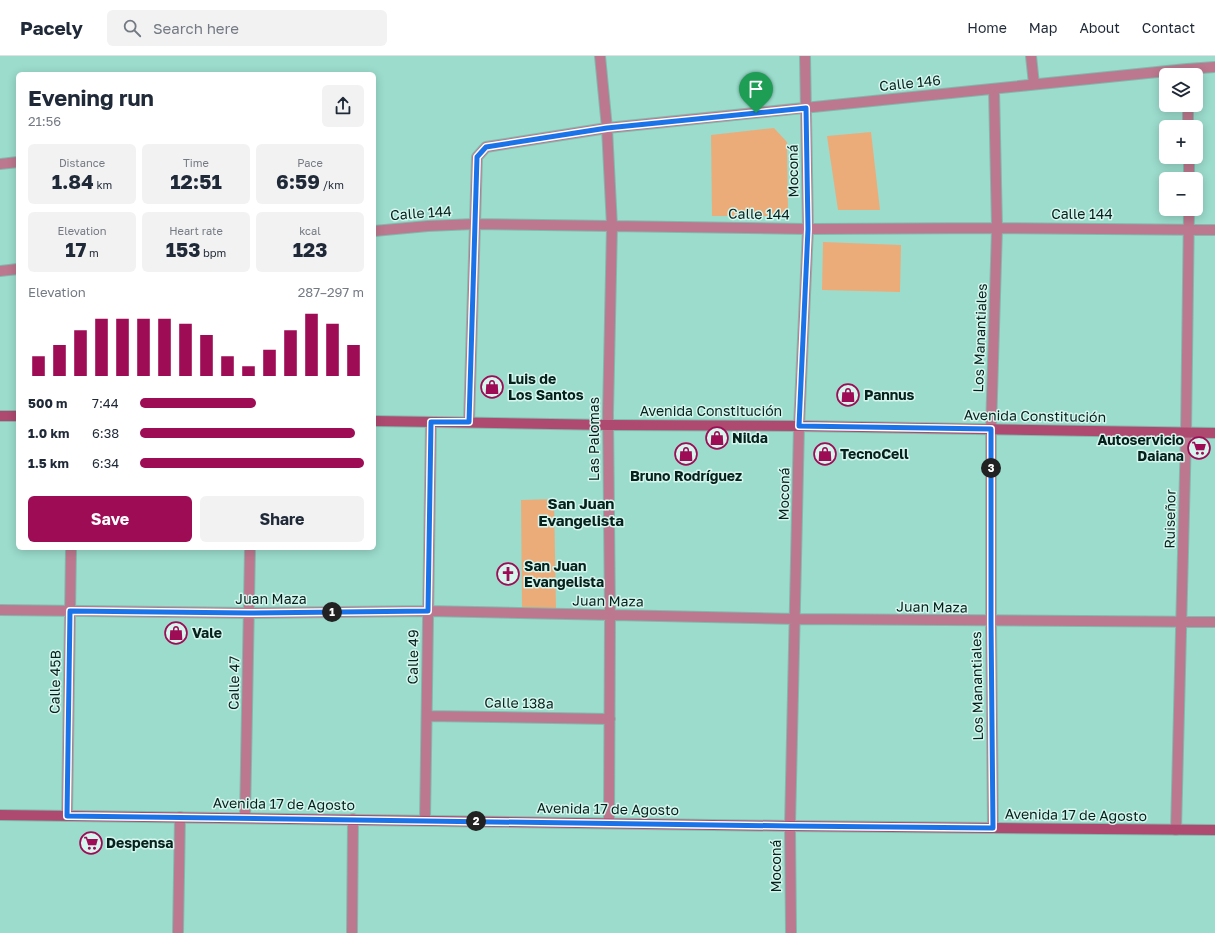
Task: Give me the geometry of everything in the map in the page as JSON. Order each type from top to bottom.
[{"type":"main road","points":[[0,416],[16,416]]},
{"type":"main road","name":"Avenida Constitución","points":[[376,421],[1215,433]]},
{"type":"main road","name":"Avenida 17 de Agosto","points":[[0,815],[790,826],[1215,830]]},
{"type":"street","name":"Las Palomas","points":[[600,56],[607,128],[612,226],[608,425],[610,615],[609,823]]},
{"type":"street","name":"Moconá","points":[[790,933],[790,826],[796,619],[799,426],[808,229],[805,56]]},
{"type":"street","points":[[1031,56],[1034,84]]},
{"type":"street","name":"Calle 146","points":[[1203,69],[1215,67]]},
{"type":"street","name":"Calle 146","points":[[469,422],[477,157],[486,147],[607,128],[1034,84],[1159,74]]},
{"type":"street","name":"Los Manantiales","points":[[993,828],[991,429],[997,228],[994,89]]},
{"type":"street","points":[[0,164],[16,162]]},
{"type":"street","name":"Ruiseñor","points":[[1176,830],[1182,622],[1189,216]]},
{"type":"street","name":"Calle 144","points":[[376,231],[474,224],[808,229],[997,228],[1215,230]]},
{"type":"street","points":[[0,271],[16,269]]},
{"type":"street","name":"Calle 49","points":[[425,820],[431,422]]},
{"type":"street","name":"Calle 45B","points":[[67,816],[71,550]]},
{"type":"street","name":"Calle 47","points":[[245,818],[250,550]]},
{"type":"street","name":"Juan Maza","points":[[0,610],[249,613],[428,611],[991,622],[1215,622]]},
{"type":"street","name":"Calle 138a","points":[[427,716],[610,719]]},
{"type":"street","points":[[178,933],[180,817]]},
{"type":"street","points":[[352,933],[353,819]]},
{"type":"shaded area","points":[[774,128],[787,142],[788,211],[783,216],[712,216],[711,135]]},
{"type":"shaded area","points":[[871,132],[880,210],[838,210],[827,136]]},
{"type":"shaded area","points":[[823,242],[901,245],[900,292],[822,290]]},
{"type":"shaded area","points":[[554,499],[556,608],[522,608],[521,500]]},
{"type":"place","name":"Luis de Los Santos","points":[[492,387]]},
{"type":"place","name":"Pannus","points":[[848,395]]},
{"type":"place","name":"Nilda","points":[[717,438]]},
{"type":"place","name":"Autoservicio Daiana","points":[[1199,448]]},
{"type":"place","name":"Bruno Rodríguez","points":[[686,454]]},
{"type":"place","name":"TecnoCell","points":[[825,454]]},
{"type":"place","name":"San Juan Evangelista","points":[[508,574]]},
{"type":"place","name":"Vale","points":[[176,633]]},
{"type":"place","name":"Despensa","points":[[91,843]]},
{"type":"district","name":"San Juan Evangelista","points":[[581,512]]},
{"type":"route","points":[[806,108],[808,229],[799,426],[991,429],[993,828],[67,816],[70,611],[249,613],[428,611],[431,422],[469,422],[477,157],[486,147],[607,128],[756,113],[806,108]]}]
